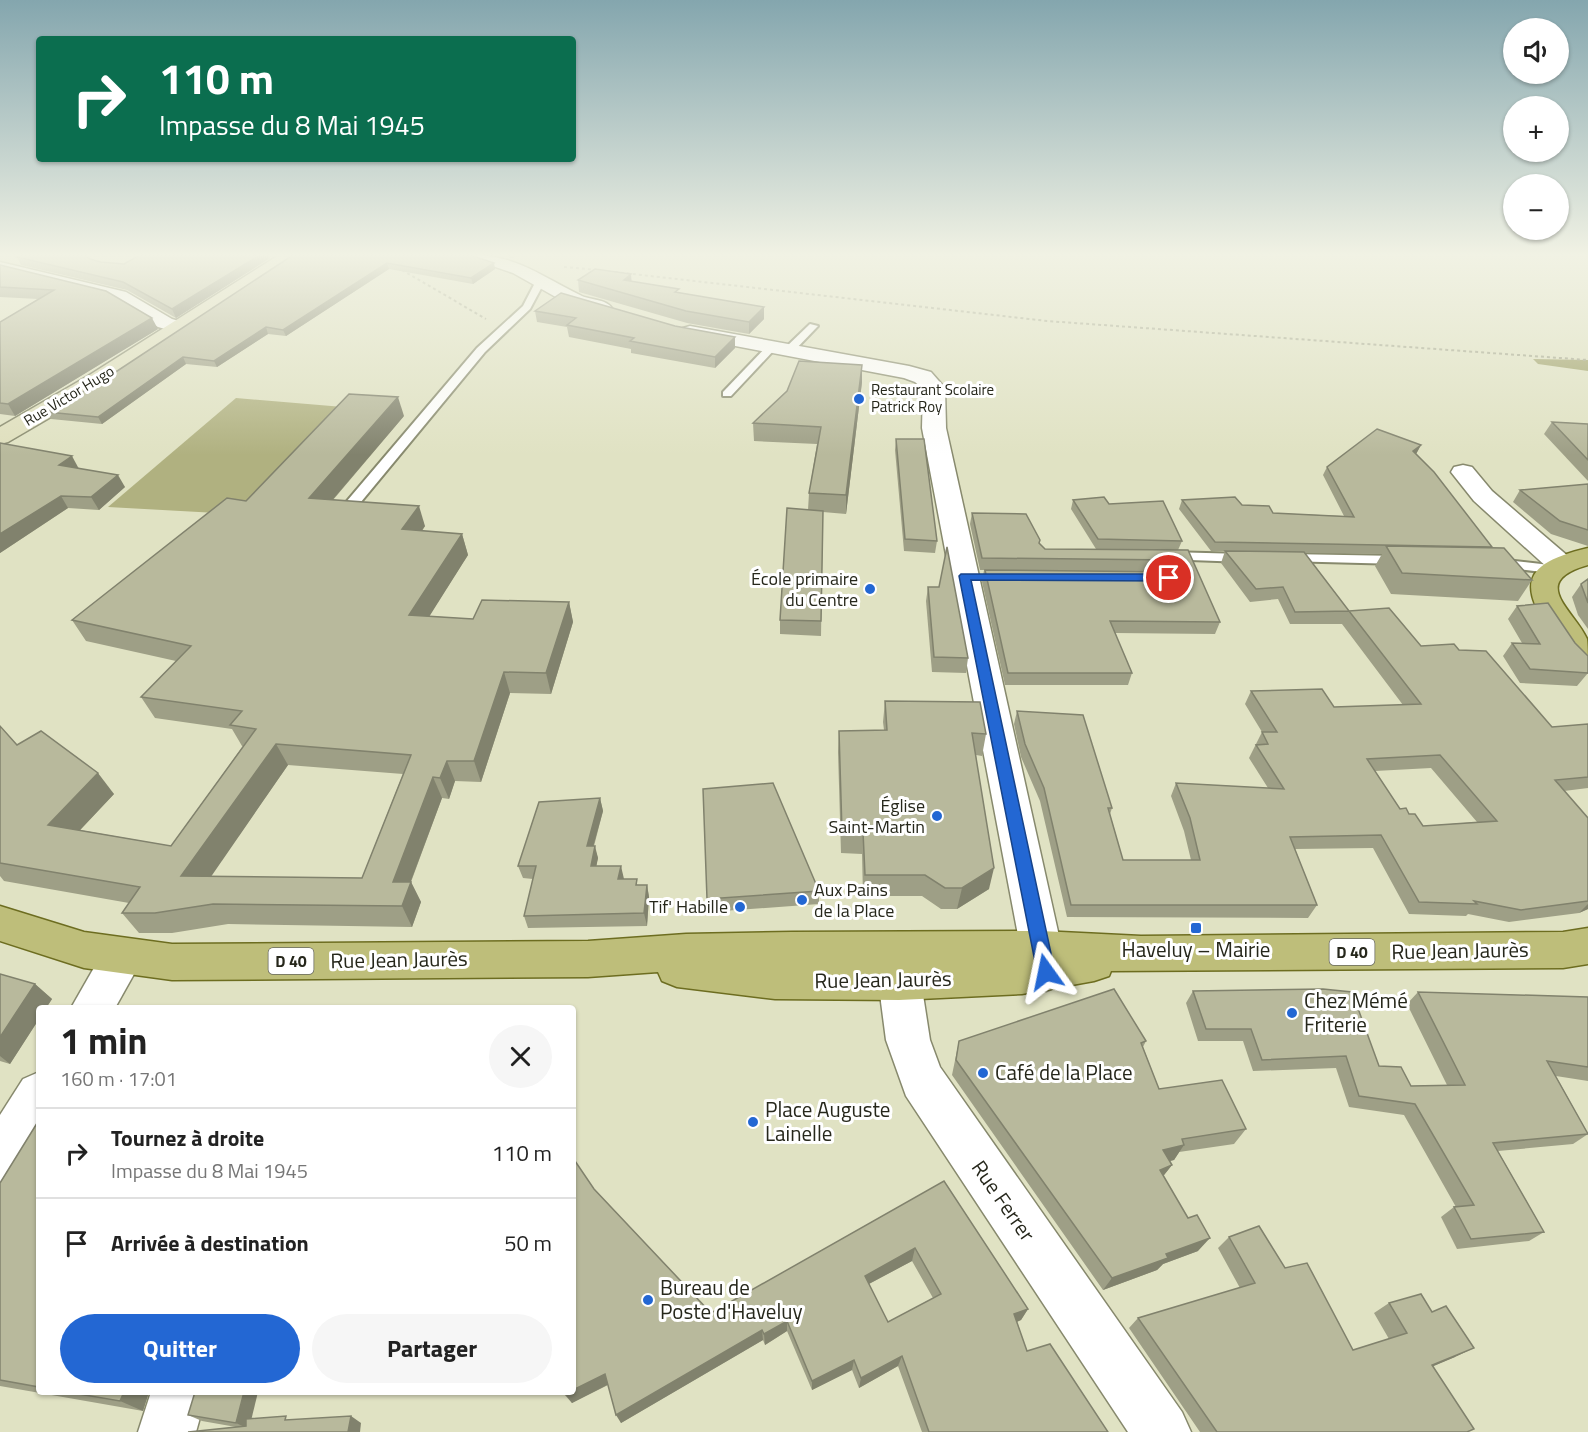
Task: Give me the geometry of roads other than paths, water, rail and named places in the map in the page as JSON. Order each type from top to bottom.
[{"type":"main road","points":[[1588,556],[1555,566],[1544,582],[1545,597],[1588,662]]},
{"type":"main road","name":"Rue Jean Jaurès","points":[[0,922],[65,945],[122,958],[172,962],[588,958],[775,980],[897,965],[1043,961],[1141,954],[1580,950]]},
{"type":"street","points":[[165,322],[179,327]]},
{"type":"street","name":"Rue Victor Hugo","points":[[0,437],[86,387],[187,322]]},
{"type":"street","points":[[673,328],[923,377],[934,388],[934,428],[970,576],[1043,961]]},
{"type":"street","points":[[1463,472],[1490,503],[1555,566]]},
{"type":"street","points":[[94,1005],[122,958]]},
{"type":"street","name":"Rue Ferrer","points":[[897,965],[908,1040],[922,1080],[934,1102],[1162,1432]]},
{"type":"street","points":[[0,1159],[36,1100]]},
{"type":"street","points":[[167,1432],[178,1395]]},
{"type":"lane","points":[[346,511],[450,385],[510,322]]},
{"type":"lane","points":[[727,394],[780,349],[813,326]]},
{"type":"lane","points":[[1150,556],[1255,558]]},
{"type":"lane","points":[[1278,558],[1416,561]]},
{"type":"lane","points":[[1483,562],[1555,566]]},
{"type":"place","name":"Restaurant Scolaire Patrick Roy","points":[[859,399]]},
{"type":"place","name":"École primaire du Centre","points":[[870,589]]},
{"type":"place","name":"Église Saint-Martin","points":[[937,816]]},
{"type":"place","name":"Aux Pains de la Place","points":[[802,900]]},
{"type":"place","name":"Tif' Habille","points":[[740,907]]},
{"type":"place","name":"Haveluy – Mairie","points":[[1196,928]]},
{"type":"place","name":"Chez Mémé Friterie","points":[[1292,1013]]},
{"type":"place","name":"Café de la Place","points":[[983,1073]]},
{"type":"place","name":"Place Auguste Lainelle","points":[[753,1122]]},
{"type":"place","name":"Bureau de Poste d'Haveluy","points":[[648,1300]]}]
